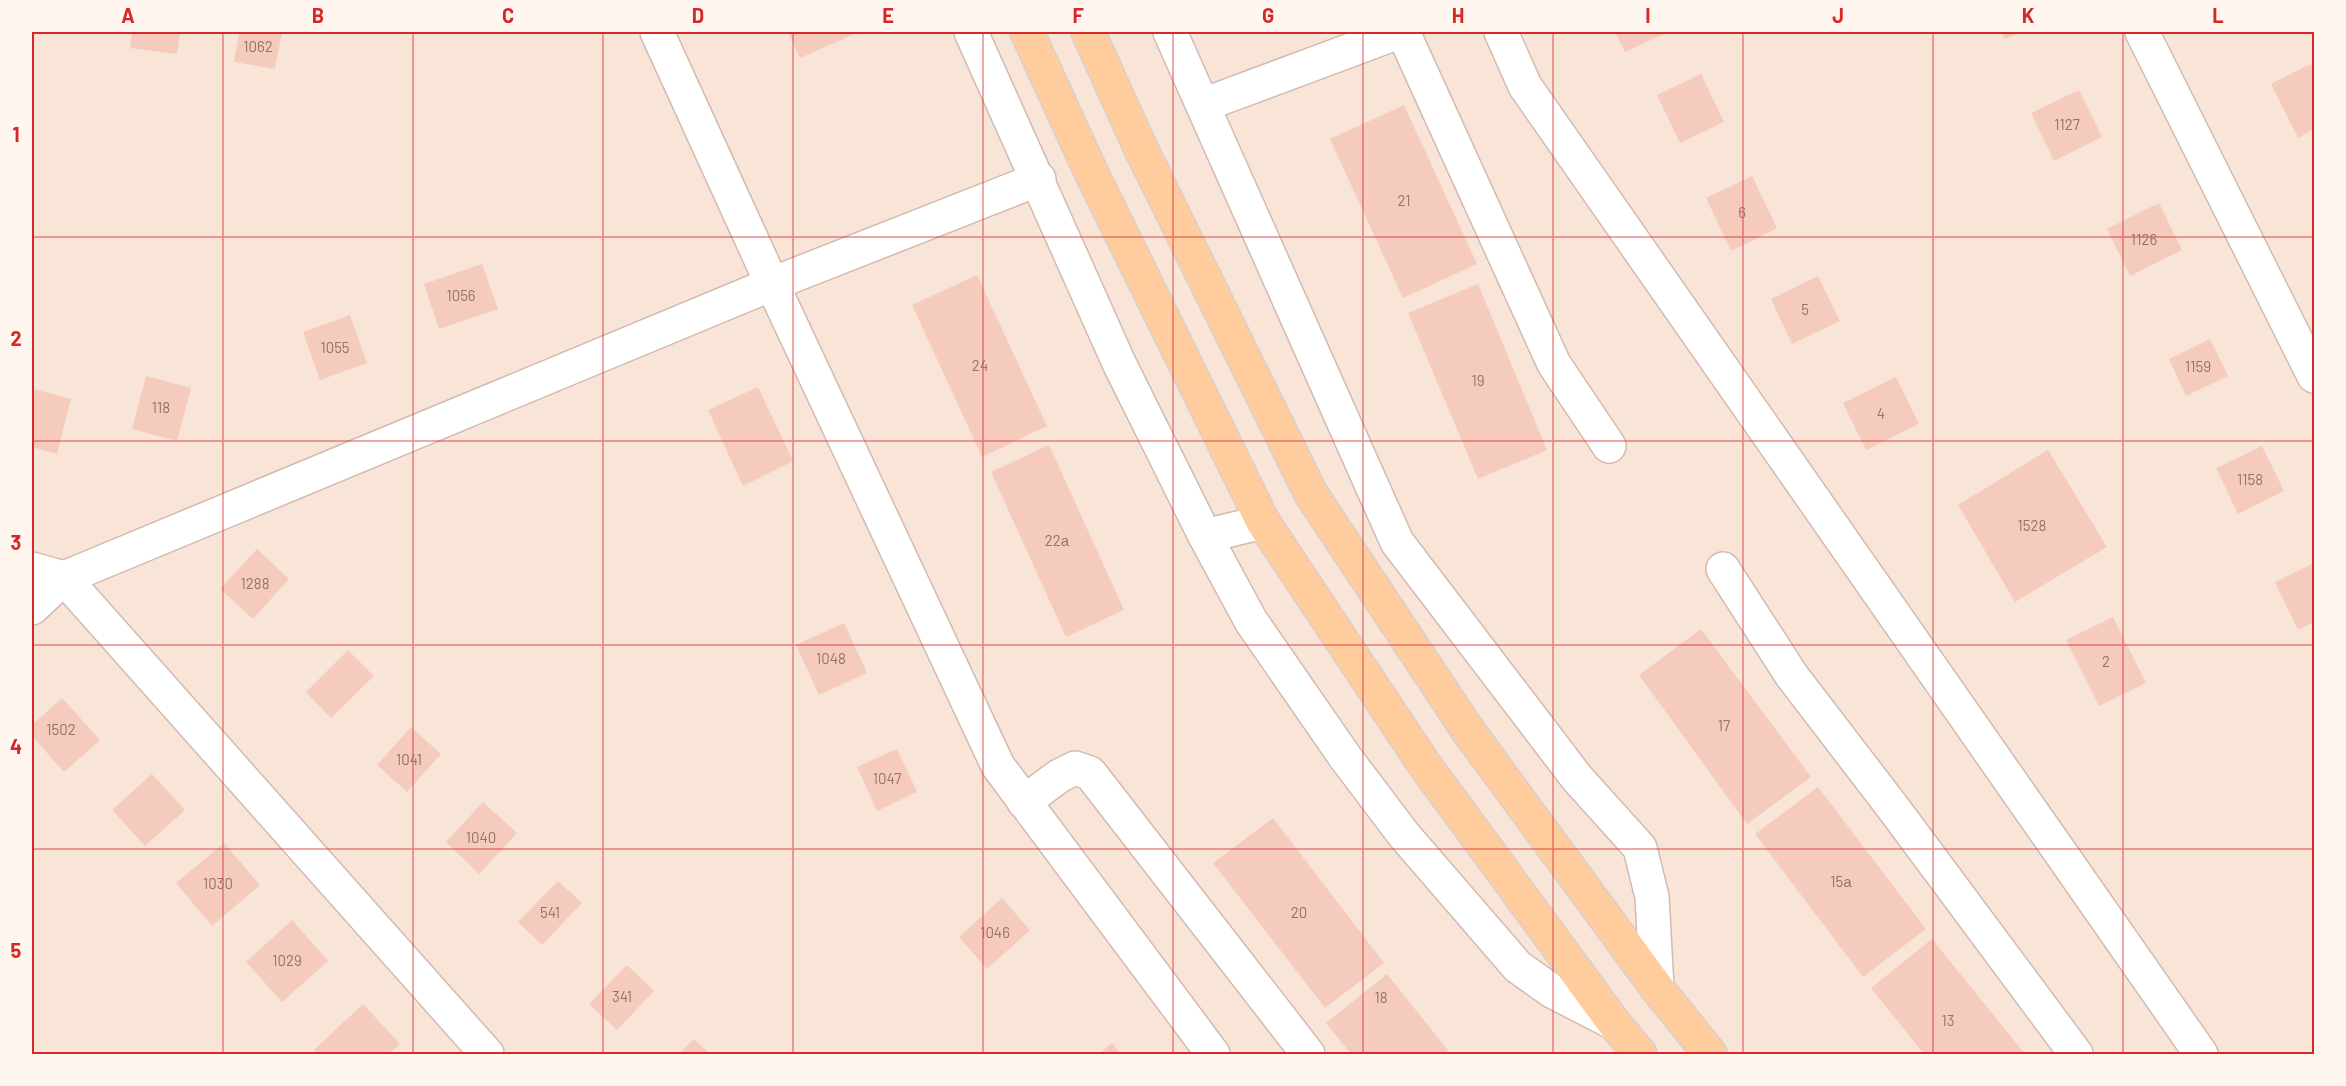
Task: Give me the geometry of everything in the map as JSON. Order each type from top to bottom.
[{"type":"main road","points":[[1027,32],[1091,172],[1263,522],[1424,764],[1614,1023],[1640,1054]]},
{"type":"main road","points":[[1088,32],[1141,149],[1311,495],[1469,732],[1657,988],[1710,1054]]},
{"type":"street","points":[[657,32],[772,284],[998,766],[1213,1054]]},
{"type":"street","points":[[971,32],[1039,179],[1119,363],[1205,536],[1251,621],[1345,757],[1404,835],[1518,967],[1552,992],[1614,1023]]},
{"type":"street","points":[[1170,32],[1397,543],[1577,778],[1640,848],[1652,897],[1657,988]]},
{"type":"street","points":[[1203,105],[1401,32],[1554,364],[1609,446]]},
{"type":"street","points":[[1501,32],[1525,86],[2201,1054]]},
{"type":"street","points":[[2142,32],[2314,376]]},
{"type":"street","points":[[32,608],[64,578],[772,284],[1039,179]]},
{"type":"street","points":[[1205,536],[1263,522]]},
{"type":"street","points":[[32,569],[64,578],[487,1054]]},
{"type":"street","points":[[1724,569],[1792,676],[2076,1054]]},
{"type":"street","points":[[1024,802],[1059,776],[1075,768],[1090,773],[1308,1054]]},
{"type":"shaded area","points":[[32,32],[2314,32],[2314,1054],[32,1054]]},
{"type":"building","points":[[74,32],[90,32],[89,35]]},
{"type":"building","points":[[132,32],[180,32],[177,54],[130,48]]},
{"type":"building","points":[[239,32],[282,32],[275,69],[234,62]]},
{"type":"building","points":[[788,32],[859,32],[800,58]]},
{"type":"building","points":[[1615,32],[1668,32],[1625,52]]},
{"type":"building","points":[[2001,32],[2021,32],[2005,39]]},
{"type":"building","points":[[2311,64],[2314,72],[2314,129],[2298,138],[2271,84]]},
{"type":"building","points":[[1701,74],[1724,122],[1680,143],[1657,95]]},
{"type":"building","points":[[2079,90],[2102,137],[2054,161],[2031,113]]},
{"type":"building","points":[[1404,105],[1477,264],[1403,298],[1330,139]]},
{"type":"building","points":[[1752,176],[1777,228],[1731,251],[1706,198]]},
{"type":"building","points":[[2159,203],[2182,250],[2130,276],[2107,229]]},
{"type":"building","points":[[482,264],[498,309],[439,329],[424,284]]},
{"type":"building","points":[[977,275],[1047,426],[982,457],[912,305]]},
{"type":"building","points":[[1818,276],[1840,321],[1792,344],[1771,299]]},
{"type":"building","points":[[1478,284],[1547,450],[1478,479],[1408,313]]},
{"type":"building","points":[[350,315],[367,363],[320,380],[303,332]]},
{"type":"building","points":[[2210,339],[2228,376],[2186,396],[2169,359]]},
{"type":"building","points":[[146,376],[191,388],[177,441],[132,429]]},
{"type":"building","points":[[1896,377],[1919,424],[1866,450],[1843,403]]},
{"type":"building","points":[[758,387],[793,461],[743,486],[708,410]]},
{"type":"building","points":[[33,389],[71,399],[57,454],[32,447]]},
{"type":"building","points":[[1049,445],[1124,610],[1066,637],[991,472]]},
{"type":"building","points":[[2262,446],[2284,491],[2238,514],[2216,468]]},
{"type":"building","points":[[2048,450],[2107,547],[2015,602],[1958,505]]},
{"type":"building","points":[[257,549],[289,579],[253,619],[220,589]]},
{"type":"building","points":[[2314,563],[2314,622],[2298,630],[2275,582]]},
{"type":"building","points":[[2113,617],[2146,683],[2099,706],[2066,640]]},
{"type":"building","points":[[844,623],[867,673],[819,695],[796,645]]},
{"type":"building","points":[[1701,629],[1811,777],[1747,824],[1639,675]]},
{"type":"building","points":[[348,650],[374,676],[331,718],[306,692]]},
{"type":"building","points":[[62,698],[100,740],[64,772],[32,736],[32,725]]},
{"type":"building","points":[[411,727],[441,754],[407,792],[377,765]]},
{"type":"building","points":[[897,749],[917,792],[877,811],[857,767]]},
{"type":"building","points":[[152,774],[185,810],[145,846],[112,810]]},
{"type":"building","points":[[1818,787],[1926,929],[1863,977],[1755,834]]},
{"type":"building","points":[[483,802],[517,833],[479,874],[446,842]]},
{"type":"building","points":[[1273,818],[1384,963],[1325,1008],[1213,863]]},
{"type":"building","points":[[224,843],[260,885],[212,926],[176,883]]},
{"type":"building","points":[[558,881],[582,903],[542,945],[518,922]]},
{"type":"building","points":[[1002,898],[1030,930],[987,969],[959,937]]},
{"type":"building","points":[[292,920],[328,961],[282,1002],[246,962]]},
{"type":"building","points":[[1932,939],[2025,1054],[1924,1054],[1871,988]]},
{"type":"building","points":[[627,965],[654,991],[617,1030],[589,1004]]},
{"type":"building","points":[[1387,974],[1451,1054],[1351,1054],[1326,1023]]},
{"type":"building","points":[[363,1004],[400,1044],[389,1054],[319,1054],[314,1050]]},
{"type":"building","points":[[694,1039],[710,1054],[679,1054]]},
{"type":"building","points":[[1112,1043],[1121,1054],[1099,1054]]}]
